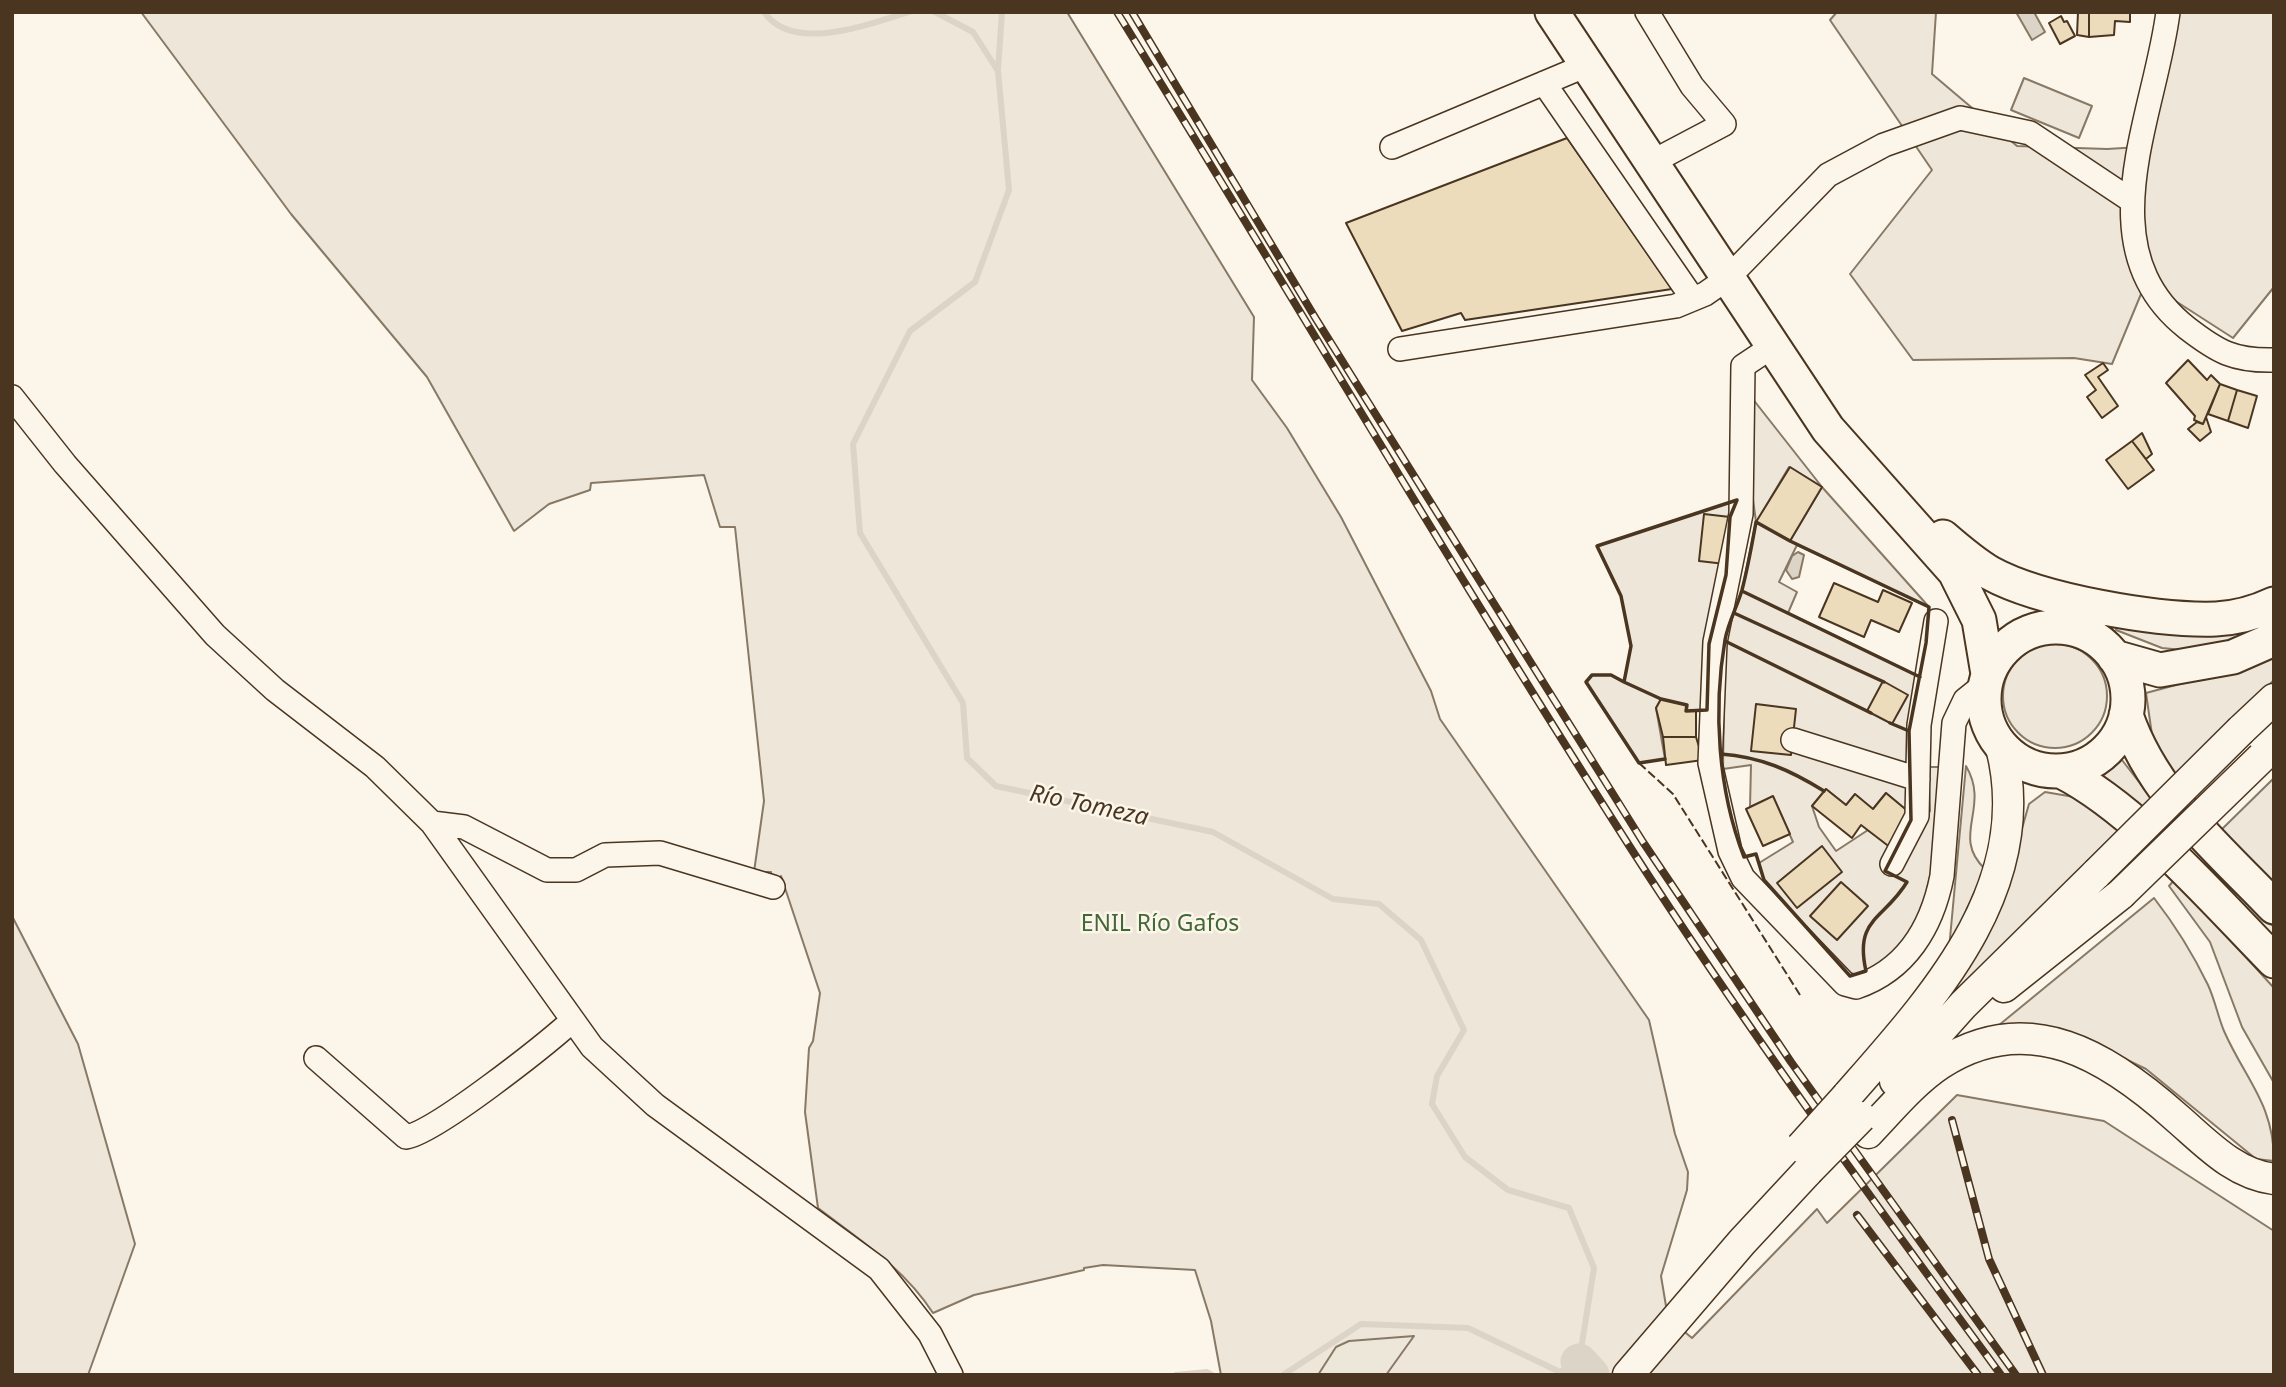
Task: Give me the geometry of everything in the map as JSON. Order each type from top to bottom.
[{"type":"highway","points":[[1552,12],[1803,393],[1856,463],[1955,572],[1979,620],[1987,679],[1986,717],[2001,747],[2028,766],[2061,771],[2084,783],[2115,806],[2274,961]]},
{"type":"highway","points":[[1856,463],[1891,482],[1966,557],[1993,574],[2032,589],[2090,604],[2176,618],[2219,619],[2274,604]]},
{"type":"highway","points":[[1955,572],[1989,591],[2095,639],[2114,657],[2126,685],[2126,715],[2136,744],[2161,787],[2274,907]]},
{"type":"highway","points":[[1987,679],[2004,649],[2028,633],[2042,629],[2071,629]]},
{"type":"highway","points":[[2114,657],[2160,670],[2233,657],[2274,639]]},
{"type":"highway","points":[[2061,771],[2087,763],[2109,747],[2120,732],[2126,715]]},
{"type":"main road","points":[[1900,1076],[1963,1005],[2274,699]]},
{"type":"main road","points":[[1689,1306],[1698,1280],[1712,1256],[1809,1167],[1858,1115],[1906,1029],[1948,975],[1980,917],[1998,870],[2007,831],[2010,786],[2001,747]]},
{"type":"main road","points":[[1628,1375],[1809,1167],[1858,1115],[1956,1026],[2121,894],[2268,751]]},
{"type":"main road","points":[[1858,1115],[1915,1084],[1939,1065],[1976,1045],[2018,1037],[2070,1046],[2098,1058],[2140,1085],[2216,1152],[2240,1169],[2274,1180]]},
{"type":"street","points":[[1647,12],[1692,86],[1724,124],[1652,162]]},
{"type":"street","points":[[2168,12],[2132,201],[2136,253],[2146,282],[2170,314],[2228,356],[2274,360]]},
{"type":"street","points":[[1392,147],[1587,65]]},
{"type":"street","points":[[1544,83],[1693,299]]},
{"type":"street","points":[[1400,349],[1676,306],[1693,299],[1728,278],[1828,175],[1884,145],[1960,118],[2030,134],[2132,201]]},
{"type":"street","points":[[1773,346],[1743,366],[1741,514],[1715,642],[1710,763],[1730,851],[1743,878],[1845,984],[1856,987],[1888,971],[1913,948],[1926,924],[1937,898],[1943,866],[1951,735],[1958,710],[1987,679]]},
{"type":"street","points":[[12,397],[65,464],[215,635],[275,690],[375,767],[432,823],[592,1047],[655,1105],[879,1269],[930,1334],[951,1375]]},
{"type":"street","points":[[1892,864],[1917,816],[1919,725],[1937,621]]},
{"type":"street","points":[[1793,740],[1918,779]]},
{"type":"street","points":[[1919,752],[1950,751]]},
{"type":"street","points":[[432,823],[464,827],[547,870],[576,870],[605,855],[660,853],[773,887]]},
{"type":"street","points":[[316,1058],[406,1137],[422,1132],[441,1119],[530,1056],[572,1021]]},
{"type":"green space","name":"ENIL Río Gafos","points":[[141,12],[1067,12],[1254,317],[1252,380],[1287,428],[1341,517],[1431,691],[1440,719],[1649,1020],[1675,1134],[1688,1172],[1687,1190],[1661,1276],[1668,1318],[1692,1338],[1817,1209],[1827,1223],[1957,1095],[2104,1121],[2274,1231],[2274,1375],[1221,1375],[1211,1321],[1195,1270],[1103,1265],[974,1295],[933,1313],[895,1268],[818,1208],[805,1112],[809,1048],[813,1041],[820,993],[781,876],[773,887],[771,872],[754,872],[764,801],[735,527],[720,527],[704,475],[591,483],[590,490],[549,504],[514,531],[427,377],[291,214]]},
{"type":"green space","points":[[1837,12],[1936,12],[1932,74],[2017,146],[2107,149],[2140,147],[2168,12],[2274,12],[2274,287],[2233,338],[2146,282],[2112,364],[2074,358],[1913,360],[1850,274],[1932,170],[1830,20]]},
{"type":"green space","points":[[2024,78],[2092,106],[2079,138],[2011,110]]},
{"type":"green space","points":[[1752,398],[1822,487],[1929,607],[1797,545],[1779,582],[1797,592],[1788,613],[1920,677],[1911,814],[1886,793],[1873,809],[1846,805],[1826,789],[1812,806],[1819,827],[1836,851],[1868,830],[1898,852],[1892,875],[1930,811],[1928,767],[1939,767],[1936,839],[1920,912],[1910,934],[1894,957],[1850,976],[1764,880],[1759,863],[1793,842],[1773,797],[1750,807],[1751,765],[1723,769],[1725,638],[1742,591],[1756,522],[1752,492]],"holes":[[[1789,467],[1822,487],[1790,541],[1757,521]]]},
{"type":"green space","points":[[1737,500],[1707,710],[1686,711],[1687,705],[1661,699],[1656,708],[1665,759],[1639,763],[1586,682],[1592,675],[1611,675],[1624,682],[1631,646],[1621,596],[1597,546]]},
{"type":"green space","points":[[2274,615],[2274,625],[2203,652],[2162,648],[2116,630],[2118,620]]},
{"type":"green space","points":[[2055,644],[2075,648],[2092,659],[2103,676],[2107,696],[2103,716],[2092,733],[2075,744],[2055,748],[2035,744],[2018,733],[2007,716],[2003,696],[2007,676],[2018,659],[2035,648]]},
{"type":"green space","points":[[2274,653],[2274,680],[2174,779],[2152,735],[2146,693],[2258,663]]},
{"type":"green space","points":[[2122,760],[2146,791],[2274,927],[2274,943],[2101,777]]},
{"type":"green space","points":[[1966,766],[1973,781],[1975,795],[1971,845],[1975,857],[1985,869],[1949,949]]},
{"type":"green space","points":[[2274,778],[2274,892],[2217,834]]},
{"type":"green space","points":[[2045,792],[2080,798],[2124,826],[1922,1025],[2005,888],[2029,804]]},
{"type":"green space","points":[[2175,879],[2274,988],[2274,1083],[2242,1027],[2210,942],[2169,886]]},
{"type":"green space","points":[[2154,898],[2196,962],[2213,997],[2224,1031],[2264,1107],[2273,1141],[2274,1161],[2256,1159],[2146,1069],[2067,1031],[1993,1030]]},
{"type":"green space","points":[[12,916],[78,1044],[135,1244],[88,1375],[12,1375]]},
{"type":"shaded area","points":[[2016,12],[2034,12],[2045,32],[2032,40]]},
{"type":"shaded area","points":[[1798,552],[1804,555],[1799,577],[1792,579],[1786,570],[1792,556]]},
{"type":"shaded area","points":[[1414,1336],[1386,1375],[1318,1375],[1336,1347],[1349,1341]]},
{"type":"building","points":[[2078,12],[2089,13],[2089,37],[2077,35]]},
{"type":"building","points":[[2089,12],[2130,12],[2130,22],[2115,21],[2114,35],[2089,37]]},
{"type":"building","points":[[2061,16],[2075,36],[2060,44],[2049,23]]},
{"type":"building","points":[[1567,138],[1672,289],[1465,320],[1461,313],[1402,331],[1346,223]]},
{"type":"building","points":[[2188,360],[2207,380],[2211,375],[2220,384],[2203,424],[2194,420],[2195,416],[2166,383]]},
{"type":"building","points":[[2103,363],[2108,370],[2098,377],[2118,406],[2102,418],[2087,397],[2096,390],[2085,375]]},
{"type":"building","points":[[2220,384],[2237,390],[2228,421],[2208,414]]},
{"type":"building","points":[[2237,390],[2257,396],[2248,428],[2228,421]]},
{"type":"building","points":[[2206,417],[2211,432],[2200,441],[2188,429],[2197,422],[2203,424]]},
{"type":"building","points":[[2142,433],[2152,454],[2146,459],[2132,441]]},
{"type":"building","points":[[2132,441],[2154,470],[2128,489],[2106,460]]},
{"type":"building","points":[[1790,467],[1822,487],[1790,541],[1756,522]]},
{"type":"building","points":[[1704,514],[1730,517],[1725,564],[1699,561]]},
{"type":"building","points":[[1834,583],[1878,602],[1883,590],[1912,603],[1899,632],[1871,620],[1864,637],[1819,617]]},
{"type":"building","points":[[1883,681],[1908,695],[1892,724],[1867,711]]},
{"type":"building","points":[[1661,699],[1687,705],[1686,711],[1696,711],[1696,737],[1663,737],[1656,708]]},
{"type":"building","points":[[1756,704],[1796,709],[1791,755],[1751,751]]},
{"type":"building","points":[[1663,737],[1696,737],[1703,760],[1666,765]]},
{"type":"building","points":[[1826,789],[1846,805],[1855,794],[1873,809],[1886,793],[1910,813],[1891,848],[1861,825],[1852,838],[1812,806]]},
{"type":"building","points":[[1773,796],[1790,834],[1763,846],[1746,809]]},
{"type":"building","points":[[1822,846],[1842,872],[1797,908],[1777,883]]},
{"type":"building","points":[[1841,882],[1868,906],[1837,940],[1810,916]]},
{"type":"waterway","name":"Río Tomeza","points":[[764,12],[777,25],[812,34],[853,28],[909,12]]},
{"type":"waterway","name":"Río Tomeza","points":[[935,12],[973,32],[998,71],[1009,190],[975,282],[910,331],[853,444],[860,533],[963,703],[967,758],[996,786],[1213,832],[1333,899],[1379,904],[1421,940],[1464,1030],[1437,1076],[1432,1104],[1465,1157],[1508,1190],[1569,1208],[1594,1268],[1579,1362],[1560,1372],[1468,1328],[1361,1324],[1283,1375]]},
{"type":"waterway","name":"Río Tomeza","points":[[998,70],[1002,12]]},
{"type":"waterway","name":"Río Tomeza","points":[[1579,1362],[1591,1375]]},
{"type":"waterway","points":[[1176,1375],[1207,1372],[1212,1375]]},
{"type":"railway","points":[[1117,12],[1500,640],[1674,915],[1858,1180],[2001,1375]]},
{"type":"railway","points":[[1132,12],[1316,319],[1643,842],[1791,1062],[2016,1375]]},
{"type":"railway","points":[[1952,1120],[1989,1259],[2043,1375]]},
{"type":"railway","points":[[1857,1215],[1978,1375]]},
{"type":"fence","points":[[1639,763],[1673,794],[1800,995]]},
{"type":"wall","points":[[1737,500],[1730,517],[1726,575],[1709,644],[1707,710],[1686,711],[1687,705],[1661,699],[1624,682],[1631,646],[1621,596],[1597,546],[1737,500]]},
{"type":"wall","points":[[1756,522],[1929,607],[1926,643],[1909,731],[1911,820],[1885,871],[1907,882],[1868,930],[1863,954],[1866,971],[1850,976],[1764,880],[1756,854],[1744,857],[1728,805],[1720,750],[1721,667],[1726,634],[1742,590],[1756,522]]},
{"type":"wall","points":[[1742,591],[1920,677]]},
{"type":"wall","points":[[1734,613],[1884,682]]},
{"type":"wall","points":[[1725,641],[1871,713]]},
{"type":"wall","points":[[1624,682],[1611,675],[1592,675],[1586,682],[1639,763],[1665,759]]},
{"type":"wall","points":[[1890,723],[1909,731]]},
{"type":"wall","points":[[1721,754],[1749,758],[1775,766],[1824,791]]}]
